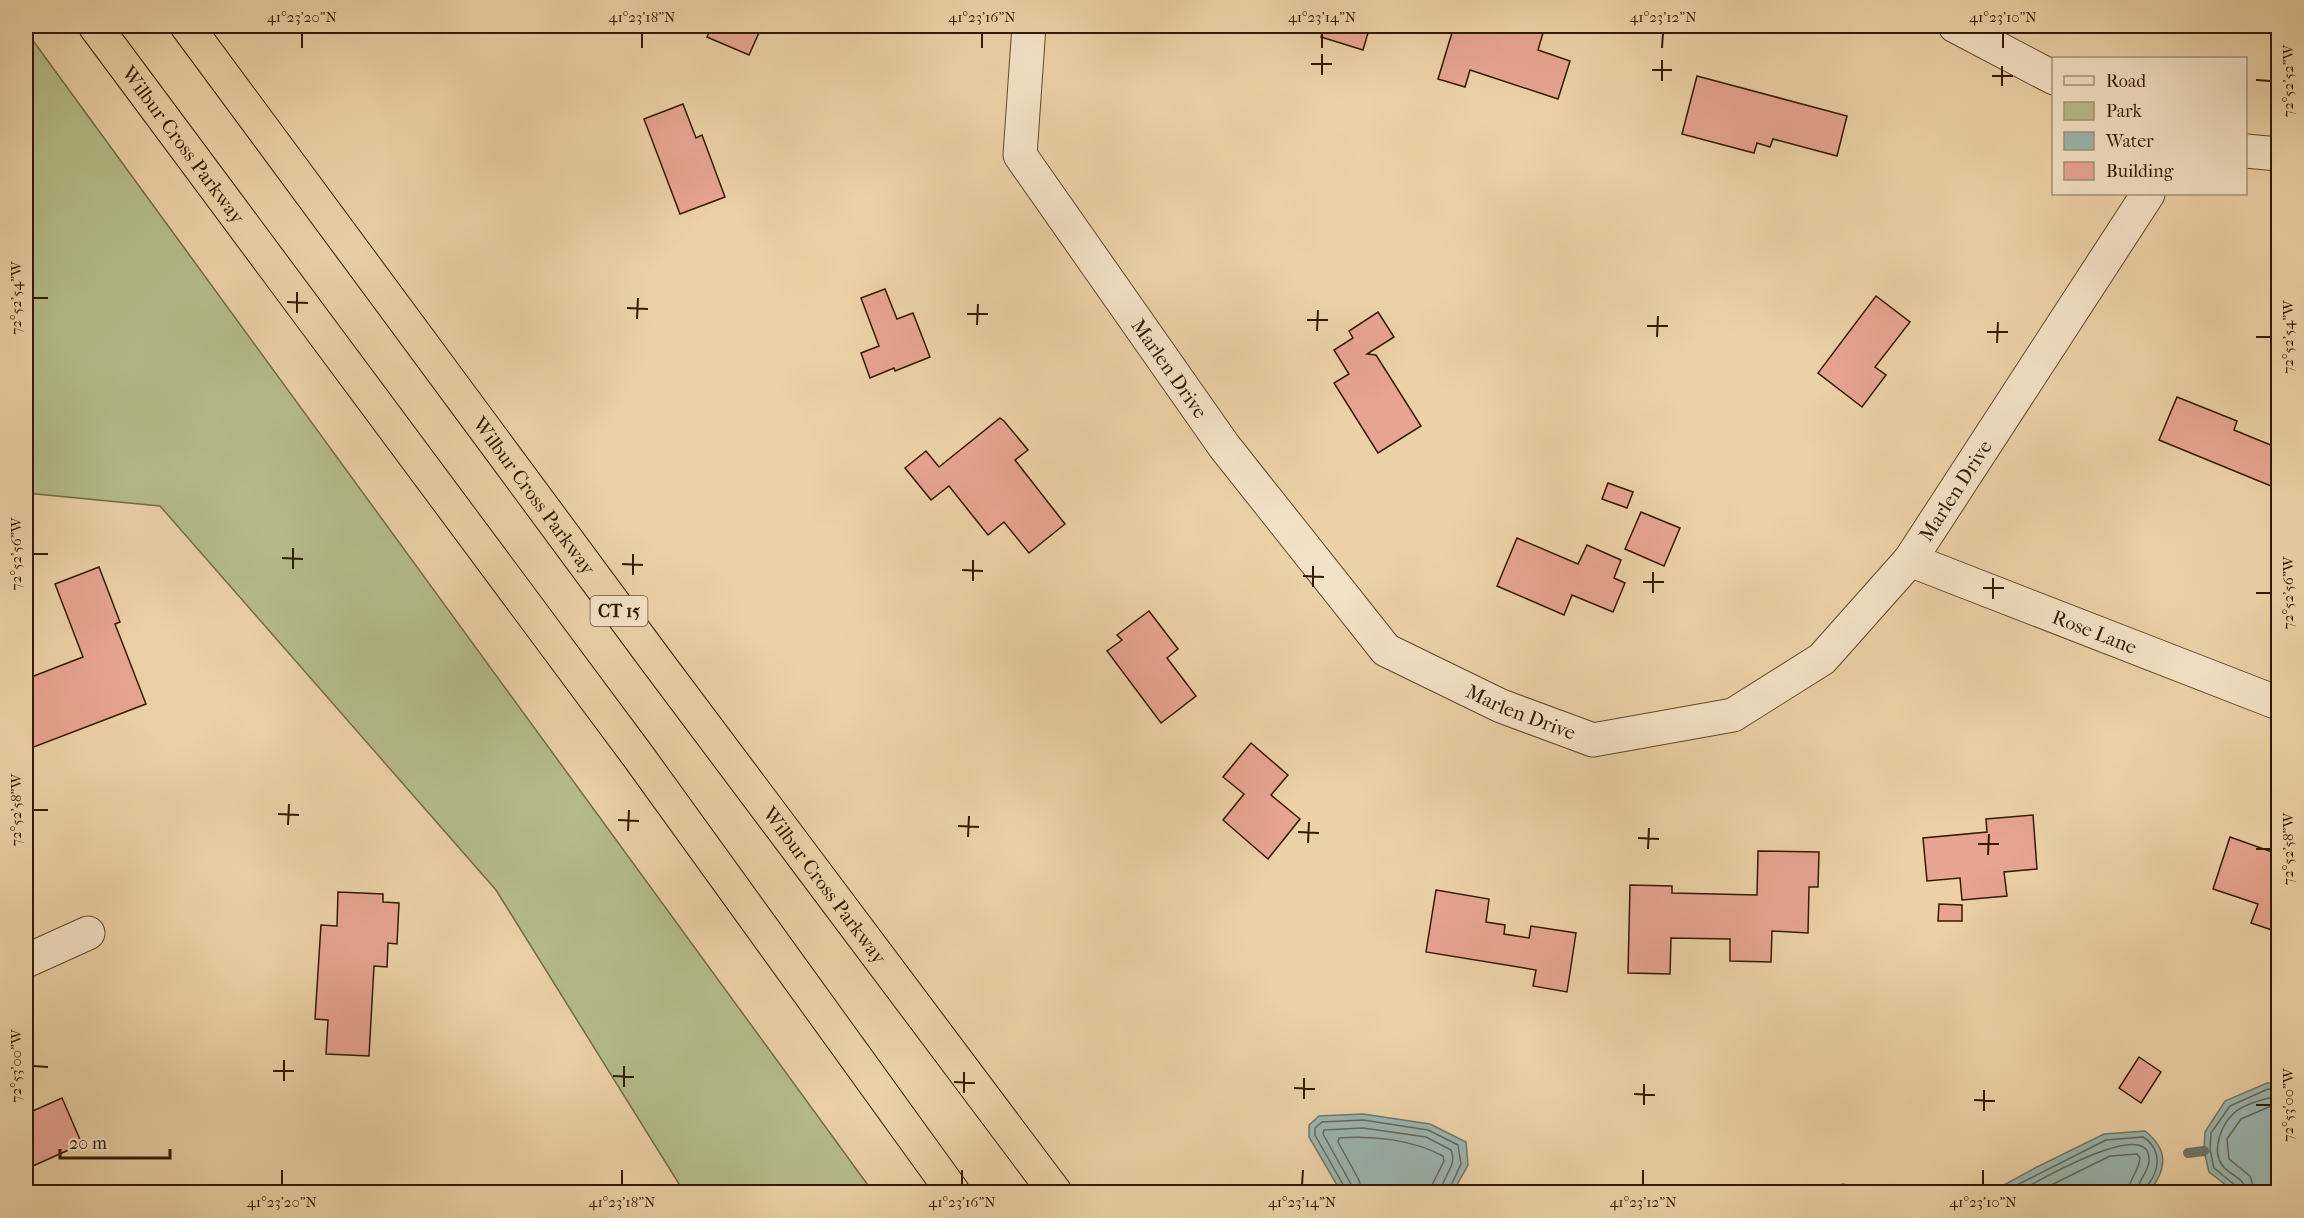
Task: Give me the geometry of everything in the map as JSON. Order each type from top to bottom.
[{"type":"highway","name":"Wilbur Cross Parkway","points":[[95,26],[631,746],[953,1192]]},
{"type":"highway","name":"Wilbur Cross Parkway","points":[[187,26],[651,653],[1055,1192]]},
{"type":"street","name":"Marlen Drive","points":[[1029,26],[1020,155],[1224,446],[1386,650],[1501,706],[1593,740],[1733,715],[1822,659],[1910,560],[2147,195]]},
{"type":"street","points":[[1955,26],[2052,77]]},
{"type":"street","points":[[2247,151],[2278,154]]},
{"type":"street","name":"Rose Lane","points":[[1910,560],[2278,703]]},
{"type":"street","points":[[26,961],[88,933]]},
{"type":"green space","points":[[26,31],[873,1192],[684,1192],[496,890],[160,506],[26,493]]},
{"type":"water","points":[[2267,1083],[2278,1084],[2278,1192],[2235,1192],[2209,1172],[2204,1151],[2205,1132],[2225,1101]]},
{"type":"water","points":[[1363,1114],[1430,1124],[1466,1142],[1468,1165],[1453,1192],[1341,1192],[1309,1137],[1309,1125],[1319,1116]]},
{"type":"water","points":[[2145,1131],[2158,1145],[2163,1160],[2159,1175],[2149,1192],[1991,1192],[2104,1134]]},
{"type":"water","points":[[1843,1184],[1877,1191],[1881,1192],[1813,1192]]},
{"type":"building","points":[[712,26],[762,26],[749,55],[707,37]]},
{"type":"building","points":[[1324,26],[1370,26],[1363,50],[1321,37]]},
{"type":"building","points":[[1454,26],[1545,26],[1538,50],[1570,61],[1558,99],[1470,70],[1465,87],[1438,79]]},
{"type":"building","points":[[1697,76],[1847,116],[1837,156],[1773,139],[1770,147],[1757,143],[1754,153],[1682,134]]},
{"type":"building","points":[[683,104],[696,138],[702,135],[725,197],[680,214],[644,119]]},
{"type":"building","points":[[885,289],[897,319],[913,313],[930,357],[870,378],[861,353],[879,346],[861,298]]},
{"type":"building","points":[[1876,296],[1910,322],[1875,367],[1886,375],[1862,407],[1818,373]]},
{"type":"building","points":[[1378,312],[1394,337],[1367,354],[1376,355],[1421,426],[1378,453],[1334,383],[1349,374],[1334,350],[1353,338],[1349,331]]},
{"type":"building","points":[[2177,397],[2237,421],[2234,430],[2278,448],[2278,466],[2271,486],[2159,440]]},
{"type":"building","points":[[1000,418],[1028,450],[1015,460],[1065,524],[1029,553],[1004,522],[988,535],[949,486],[931,500],[905,468],[926,451],[939,467]]},
{"type":"building","points":[[1608,483],[1633,492],[1627,508],[1602,499]]},
{"type":"building","points":[[1641,512],[1680,528],[1664,566],[1625,549]]},
{"type":"building","points":[[1517,538],[1578,564],[1587,545],[1621,560],[1614,578],[1625,583],[1613,612],[1572,595],[1564,615],[1497,586]]},
{"type":"building","points":[[99,567],[120,622],[115,624],[146,704],[26,750],[26,679],[83,657],[55,584]]},
{"type":"building","points":[[1149,611],[1178,649],[1167,658],[1196,696],[1161,723],[1107,651],[1122,640],[1117,635]]},
{"type":"building","points":[[1251,743],[1288,775],[1271,795],[1300,819],[1268,859],[1223,820],[1244,794],[1223,777]]},
{"type":"building","points":[[2033,815],[2037,869],[2004,872],[2007,896],[1962,900],[1960,878],[1927,881],[1923,838],[1987,832],[1986,819]]},
{"type":"building","points":[[2230,837],[2278,854],[2278,932],[2251,923],[2258,904],[2213,889]]},
{"type":"building","points":[[1758,851],[1819,852],[1818,887],[1809,887],[1808,933],[1772,931],[1771,962],[1730,961],[1730,939],[1671,938],[1670,974],[1628,973],[1630,885],[1672,886],[1672,893],[1757,895]]},
{"type":"building","points":[[1436,890],[1489,899],[1486,922],[1505,925],[1504,934],[1529,938],[1531,926],[1576,933],[1567,992],[1533,986],[1536,970],[1426,952]]},
{"type":"building","points":[[338,892],[383,894],[383,902],[399,903],[397,944],[388,943],[387,967],[374,966],[369,1056],[326,1054],[328,1020],[315,1019],[321,925],[337,926]]},
{"type":"building","points":[[1939,904],[1962,905],[1962,921],[1938,921]]},
{"type":"building","points":[[2139,1057],[2161,1072],[2141,1103],[2119,1088]]},
{"type":"building","points":[[62,1098],[82,1144],[26,1169],[26,1114]]},
{"type":"waterway","points":[[2188,1153],[2204,1151]]}]
